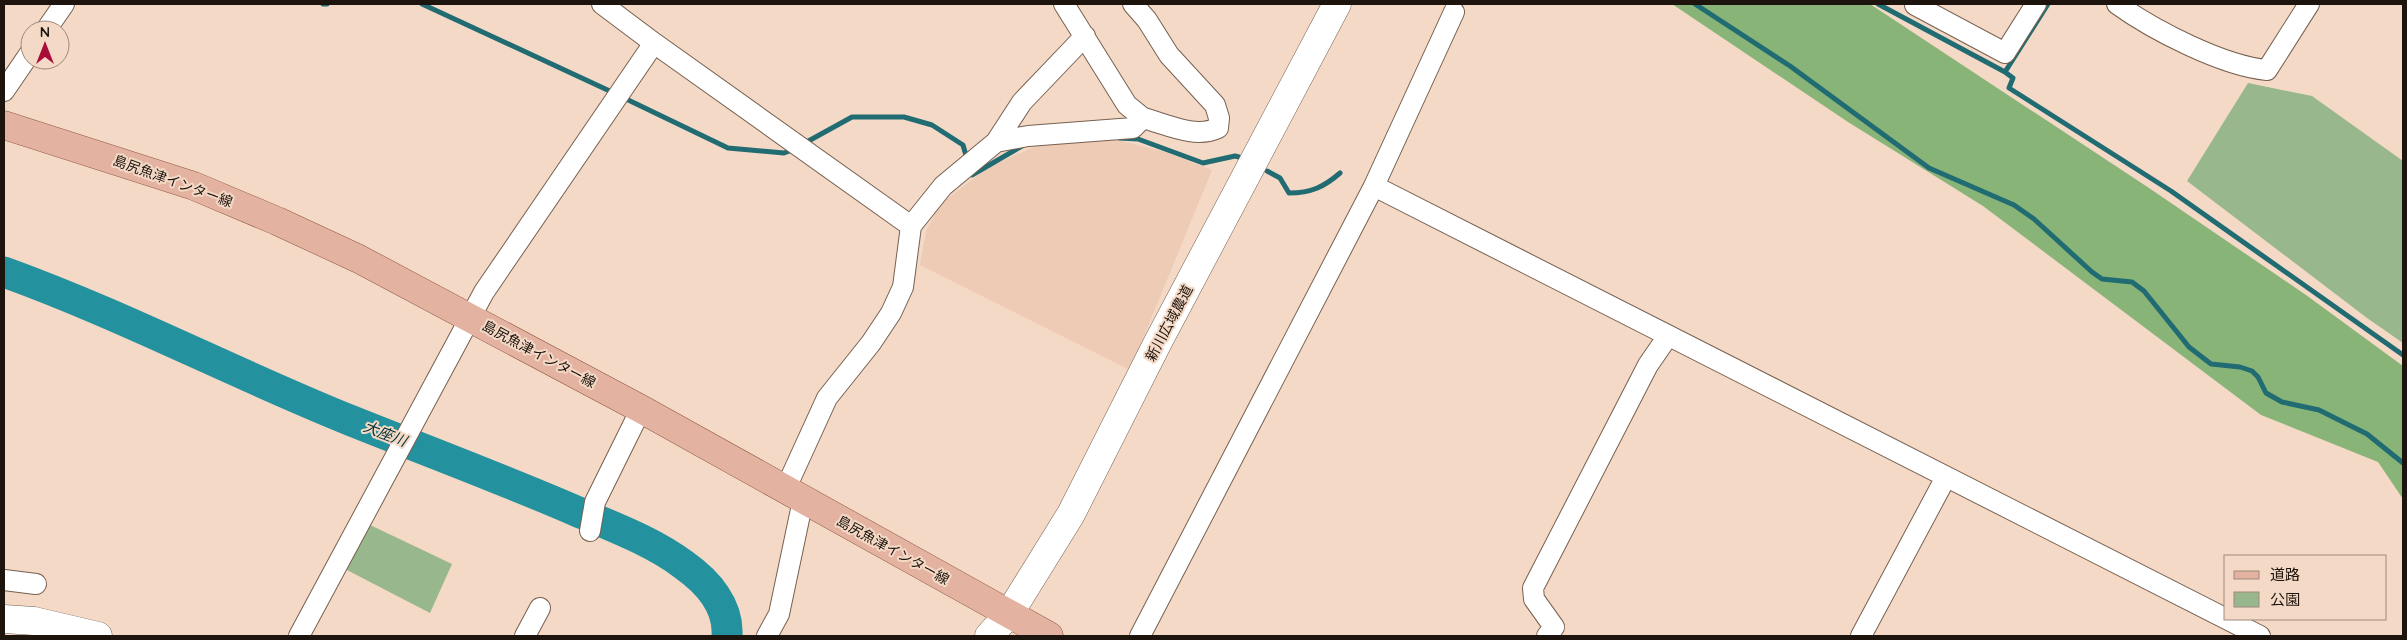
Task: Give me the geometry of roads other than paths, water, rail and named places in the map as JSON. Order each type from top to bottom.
[{"type":"main road","name":"島尻魚津インター線","points":[[4,125],[194,186],[359,259],[641,409],[1049,636]]},
{"type":"street","points":[[53,20],[64,4]]},
{"type":"street","points":[[602,4],[912,226]]},
{"type":"street","points":[[1064,4],[1127,105],[1143,118],[1196,132],[1208,132],[1218,128],[1219,118],[1215,105],[1169,55],[1147,20],[1133,4]]},
{"type":"street","name":"新川広域農道","points":[[990,636],[1009,614],[1071,514],[1337,4]]},
{"type":"street","points":[[1915,4],[2005,53],[2036,4]]},
{"type":"street","points":[[2117,4],[2143,23],[2163,33],[2246,68],[2267,70],[2309,4]]},
{"type":"street","points":[[1140,636],[1374,186],[1454,12]]},
{"type":"street","points":[[767,636],[779,614],[794,495],[828,398],[871,343],[891,313],[903,287],[912,226],[943,186],[996,142],[1022,102],[1084,36]]},
{"type":"street","points":[[299,636],[484,292],[654,43]]},
{"type":"street","points":[[4,91],[20,68]]},
{"type":"street","points":[[996,142],[1028,136],[1133,128],[1143,118]]},
{"type":"street","points":[[1374,186],[2224,618]]},
{"type":"street","points":[[1547,636],[1554,627],[1534,599],[1533,588],[1648,365],[1668,336]]},
{"type":"street","points":[[590,531],[595,502],[641,409]]},
{"type":"street","points":[[1862,636],[1946,477]]},
{"type":"street","points":[[4,580],[36,584]]},
{"type":"street","points":[[525,636],[540,608]]},
{"type":"street","points":[[4,618],[34,621],[98,636]]},
{"type":"street","points":[[2228,620],[2260,636]]},
{"type":"waterway","points":[[422,4],[614,93]]},
{"type":"waterway","points":[[1695,4],[1790,66],[1929,168],[2014,205],[2034,219],[2102,279],[2132,282],[2144,291],[2189,347],[2211,364],[2240,367],[2252,371],[2258,377],[2266,393],[2282,402],[2319,410],[2367,434],[2403,463]]},
{"type":"waterway","points":[[1878,4],[2005,72],[2013,78],[2009,88],[2171,191],[2403,355]]},
{"type":"waterway","points":[[2005,72],[2048,4]]},
{"type":"waterway","points":[[622,97],[728,148],[784,153],[795,149]]},
{"type":"waterway","points":[[803,144],[852,117],[904,117],[932,125],[963,145],[967,159]]},
{"type":"waterway","points":[[1119,138],[1138,139],[1203,163],[1235,156],[1239,157]]},
{"type":"waterway","points":[[970,169],[972,175],[1022,146]]},
{"type":"waterway","points":[[1267,171],[1280,178],[1289,193],[1304,192],[1317,188],[1340,173]]},
{"type":"waterway","name":"大座川","points":[[4,272],[92,307],[308,403],[520,488],[646,542],[672,556],[709,587],[721,605],[727,625],[727,636]]}]
